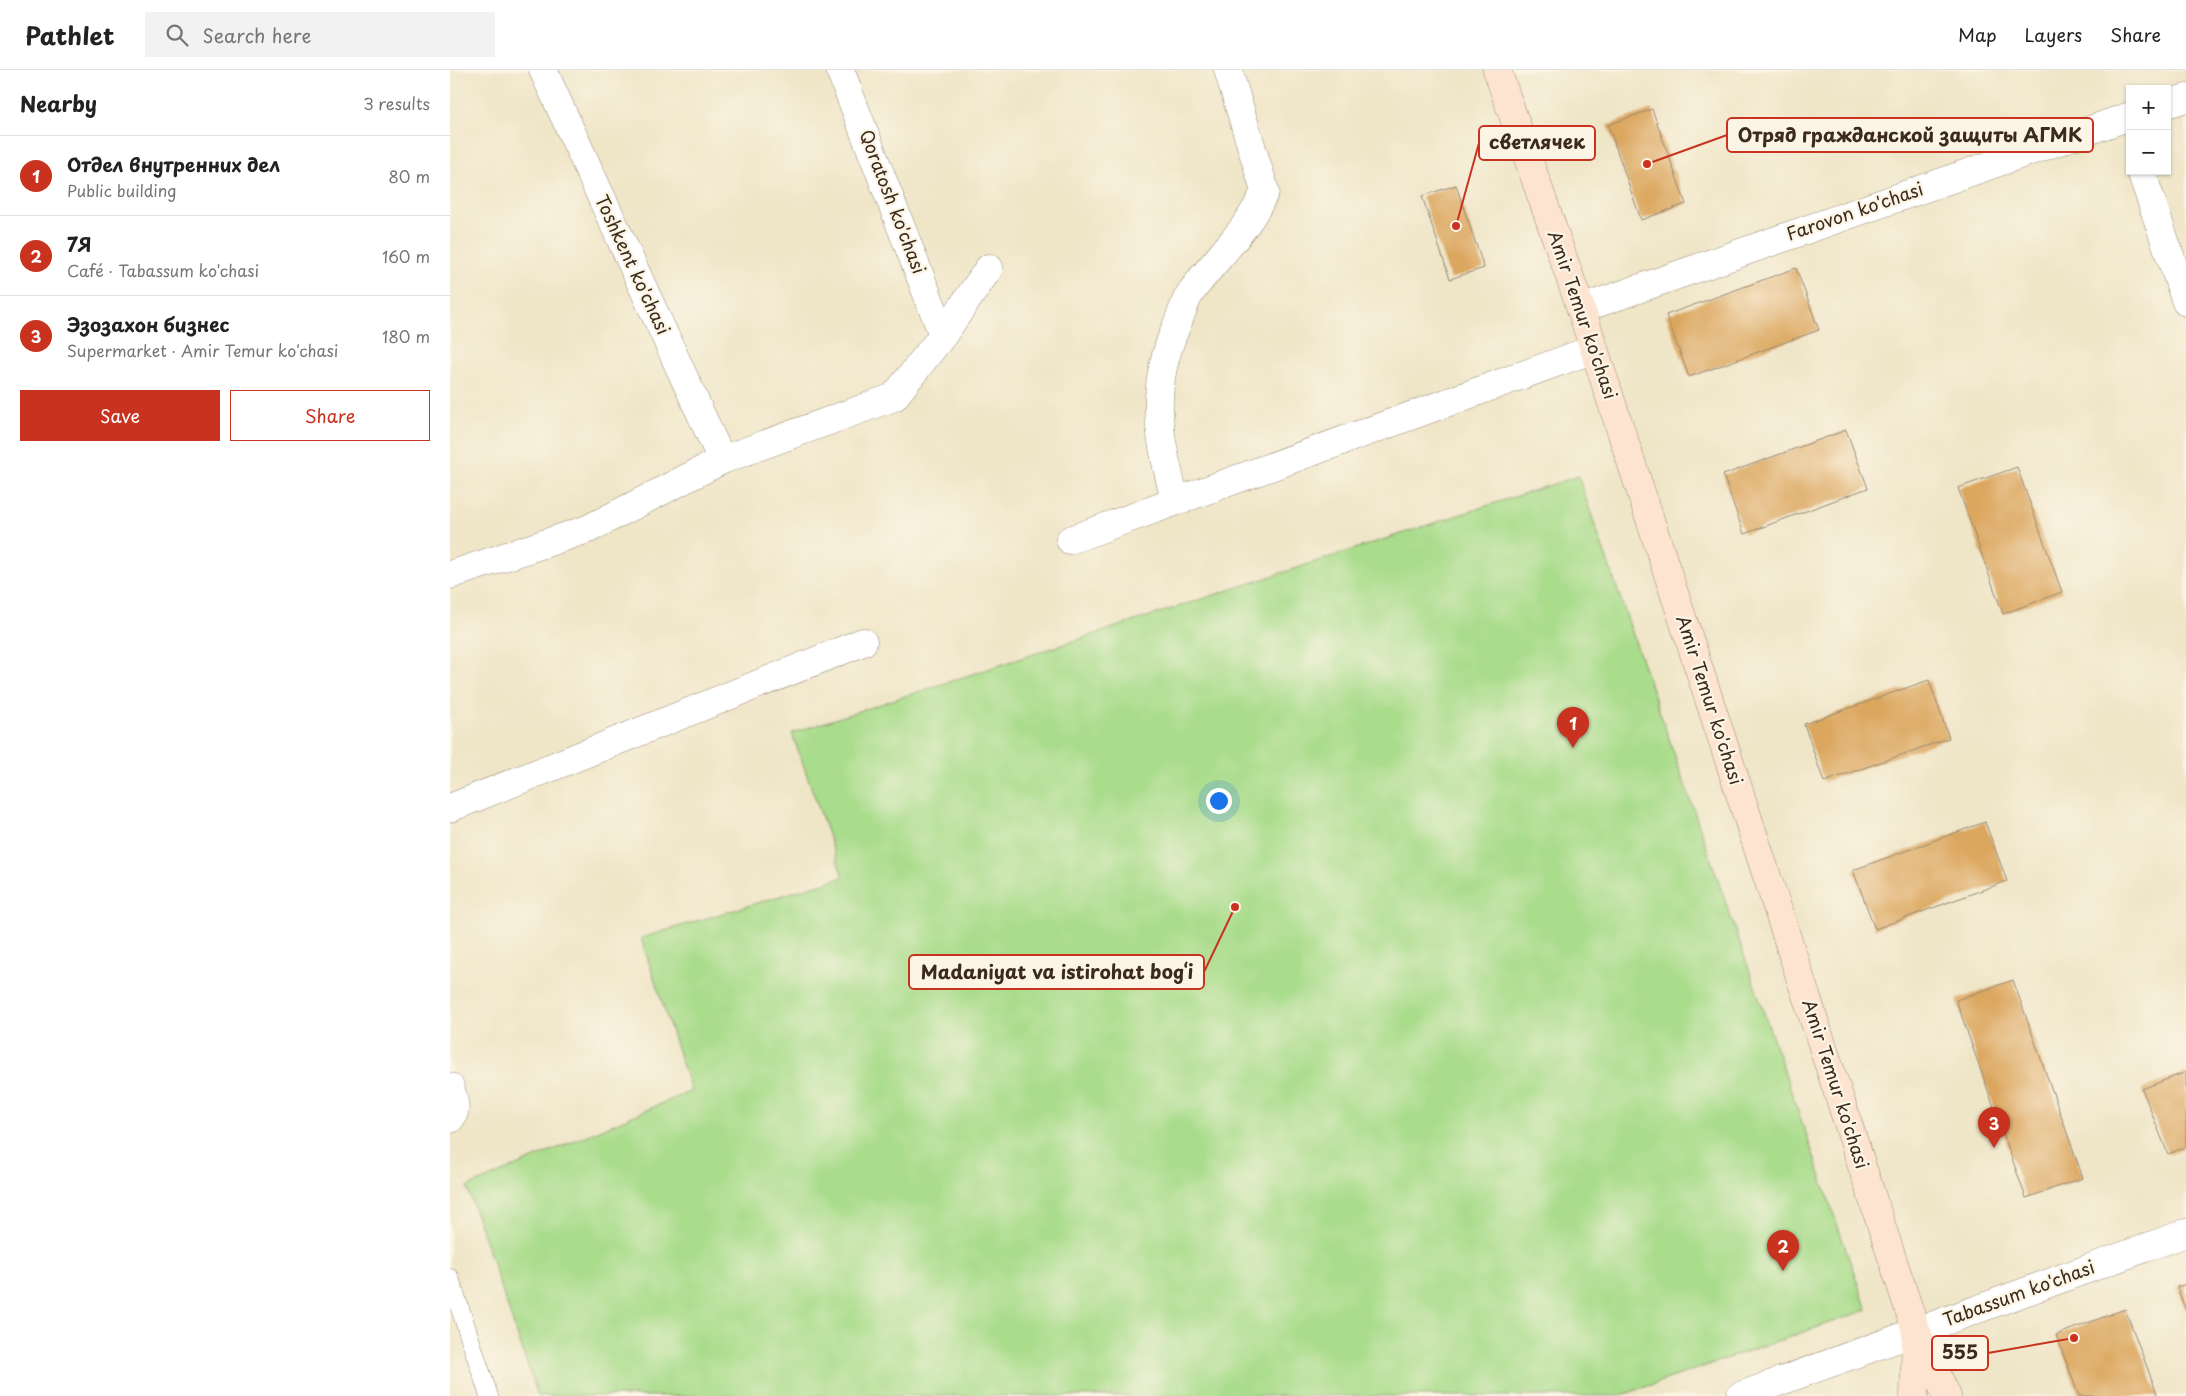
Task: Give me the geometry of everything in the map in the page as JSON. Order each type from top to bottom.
[{"type":"main road","name":"Amir Temur ko'chasi","points":[[1497,70],[1581,309],[1916,1331],[1947,1396]]},
{"type":"main road","name":"Amir Temur ko'chasi","points":[[1914,1396],[1916,1331]]},
{"type":"street","name":"Toshkent ko'chasi","points":[[543,70],[722,460]]},
{"type":"street","name":"Qoratosh ko'chasi","points":[[840,70],[943,335]]},
{"type":"street","points":[[1175,501],[1160,434],[1158,391],[1167,349],[1190,294],[1257,210],[1265,191],[1228,70]]},
{"type":"street","points":[[2171,103],[2186,98]]},
{"type":"street","name":"Farovon ko'chasi","points":[[1581,309],[2126,124]]},
{"type":"street","points":[[2142,175],[2186,302]]},
{"type":"street","points":[[450,575],[588,529],[722,460],[894,397],[943,335],[989,268]]},
{"type":"street","points":[[1070,540],[1594,349]]},
{"type":"street","points":[[450,808],[863,642]]},
{"type":"street","points":[[450,1088],[455,1103],[454,1115],[450,1119]]},
{"type":"street","name":"Tabassum ko'chasi","points":[[1740,1396],[2186,1233]]},
{"type":"lane","points":[[450,1278],[490,1396]]},
{"type":"green space","points":[[1578,476],[1867,1310],[1619,1396],[538,1396],[467,1187],[691,1091],[641,938],[843,877],[792,733]]},
{"type":"building","points":[[1652,109],[1686,204],[1641,220],[1608,125]]},
{"type":"building","points":[[1456,185],[1484,268],[1450,279],[1422,196]]},
{"type":"building","points":[[1796,268],[1819,330],[1689,377],[1666,315]]},
{"type":"building","points":[[1846,430],[1868,488],[1744,534],[1723,475]]},
{"type":"building","points":[[2017,467],[2062,592],[2003,614],[1958,488]]},
{"type":"building","points":[[1929,680],[1949,738],[1824,782],[1804,724]]},
{"type":"building","points":[[1985,822],[2007,881],[1875,929],[1853,870]]},
{"type":"building","points":[[2013,980],[2083,1178],[2026,1198],[1956,1000]]},
{"type":"building","points":[[2186,1072],[2186,1147],[2168,1154],[2142,1089]]},
{"type":"building","points":[[2186,1284],[2186,1311],[2177,1287]]},
{"type":"building","points":[[2125,1309],[2158,1396],[2079,1396],[2056,1335]]},
{"type":"place","name":"Отряд гражданской защиты АГМК","points":[[1647,164]]},
{"type":"place","name":"светлячек","points":[[1456,226]]},
{"type":"place","name":"Отдел внутренних дел","points":[[1573,748]]},
{"type":"place","name":"Madaniyat va istirohat bog‘i","points":[[1235,907]]},
{"type":"place","name":"Эзозахон бизнес","points":[[1994,1148]]},
{"type":"place","name":"7Я","points":[[1783,1271]]},
{"type":"place","name":"555","points":[[2074,1338]]}]
